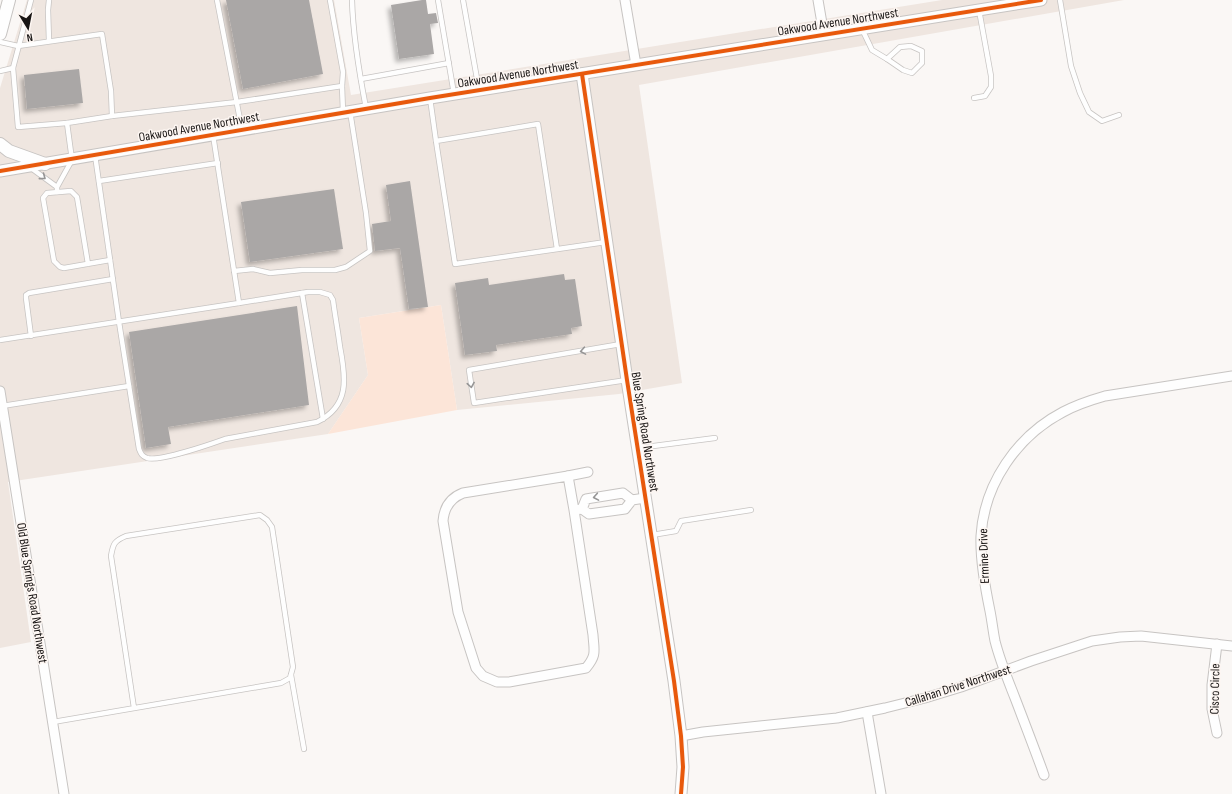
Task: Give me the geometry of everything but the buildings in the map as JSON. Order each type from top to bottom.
[{"type":"main road","points":[[0,34],[9,0]]},
{"type":"main road","points":[[0,144],[9,150],[45,164]]},
{"type":"street","points":[[625,0],[636,65]]},
{"type":"street","points":[[818,0],[824,35]]},
{"type":"street","name":"Oakwood Avenue Northwest","points":[[0,172],[347,111],[979,10],[1009,2],[1041,0]]},
{"type":"street","name":"Blue Spring Road Northwest","points":[[582,74],[621,344],[674,681],[681,736],[683,767],[681,794]]},
{"type":"street","name":"Ermine Drive","points":[[1044,775],[995,641],[986,591],[982,561],[981,536],[984,513],[993,486],[1005,463],[1026,439],[1043,424],[1062,412],[1105,396],[1232,376]]},
{"type":"street","name":"Old Blue Springs Road Northwest","points":[[0,392],[3,428],[64,794]]},
{"type":"street","points":[[568,476],[578,509],[595,653],[592,661],[586,668],[509,682],[497,682],[483,676],[476,668],[458,612],[443,521],[443,512],[455,496],[463,493],[588,472]]},
{"type":"street","points":[[578,509],[586,499],[623,493],[632,500]]},
{"type":"street","points":[[578,509],[589,514],[625,509],[632,500],[645,498]]},
{"type":"street","name":"Callahan Drive Northwest","points":[[681,736],[703,732],[837,718],[867,712],[925,698],[961,687],[1092,641],[1141,636],[1232,646]]},
{"type":"street","name":"Cisco Circle","points":[[1217,644],[1212,685],[1212,709],[1217,733]]},
{"type":"street","points":[[867,712],[881,794]]},
{"type":"lane","points":[[31,0],[13,68],[18,127],[67,123],[112,116],[237,102],[342,86]]},
{"type":"lane","points":[[49,0],[49,41]]},
{"type":"lane","points":[[217,0],[242,130]]},
{"type":"lane","points":[[234,271],[253,269],[270,273],[302,270],[335,270],[346,267],[370,251],[366,213],[342,86],[343,72],[330,0]]},
{"type":"lane","points":[[352,0],[353,26],[360,79],[366,108]]},
{"type":"lane","points":[[438,0],[454,94]]},
{"type":"lane","points":[[463,0],[479,90]]},
{"type":"lane","points":[[1060,0],[1071,66],[1080,93],[1089,112],[1102,121],[1118,115]]},
{"type":"lane","points":[[974,98],[985,96],[991,88],[991,76],[979,10]]},
{"type":"lane","points":[[862,29],[872,50],[903,70],[912,73],[922,63],[922,51],[911,46],[900,47],[887,59]]},
{"type":"lane","points":[[0,42],[18,46],[102,34],[111,91],[112,116]]},
{"type":"lane","points":[[360,79],[449,63]]},
{"type":"lane","points":[[0,71],[13,68]]},
{"type":"lane","points":[[430,98],[455,264],[606,242]]},
{"type":"lane","points":[[57,190],[72,160],[67,123]]},
{"type":"lane","points":[[436,141],[538,124],[557,249]]},
{"type":"lane","points":[[213,135],[239,303]]},
{"type":"lane","points":[[0,340],[31,336],[119,322],[302,293],[320,292],[330,296],[333,300],[344,370],[345,384],[342,395],[335,408],[327,418],[317,422],[225,439],[181,453],[154,459],[146,458],[141,455],[119,322],[95,156]]},
{"type":"lane","points":[[99,181],[218,163]]},
{"type":"lane","points":[[28,167],[57,190]]},
{"type":"lane","points":[[88,264],[77,197],[71,191],[57,190],[47,194],[43,198],[54,261],[60,267],[64,268],[88,264],[110,260]]},
{"type":"lane","points":[[31,336],[26,294],[113,279]]},
{"type":"lane","points":[[302,293],[323,419]]},
{"type":"lane","points":[[621,344],[469,370],[474,403],[627,380]]},
{"type":"lane","points":[[2,406],[129,386]]},
{"type":"lane","points":[[637,448],[715,438]]},
{"type":"lane","points":[[651,535],[676,530],[681,521],[751,510]]},
{"type":"lane","points":[[53,722],[281,683],[290,678],[293,667],[272,527],[267,520],[260,515],[126,536],[118,539],[113,544],[111,556],[134,708]]},
{"type":"lane","points":[[291,673],[304,749]]},
{"type":"shaded area","points":[[27,0],[334,0],[351,95],[942,0],[1124,0],[639,85],[682,383],[619,394],[457,410],[441,305],[359,318],[368,375],[328,434],[8,482],[31,642],[0,648],[0,88]]},
{"type":"shaded area","points":[[441,305],[457,410],[328,434],[368,375],[359,318]]},
{"type":"cycle path","points":[[0,171],[430,98],[1041,0]]},
{"type":"cycle path","points":[[582,74],[627,380],[674,681],[681,736],[683,767],[681,794]]}]
